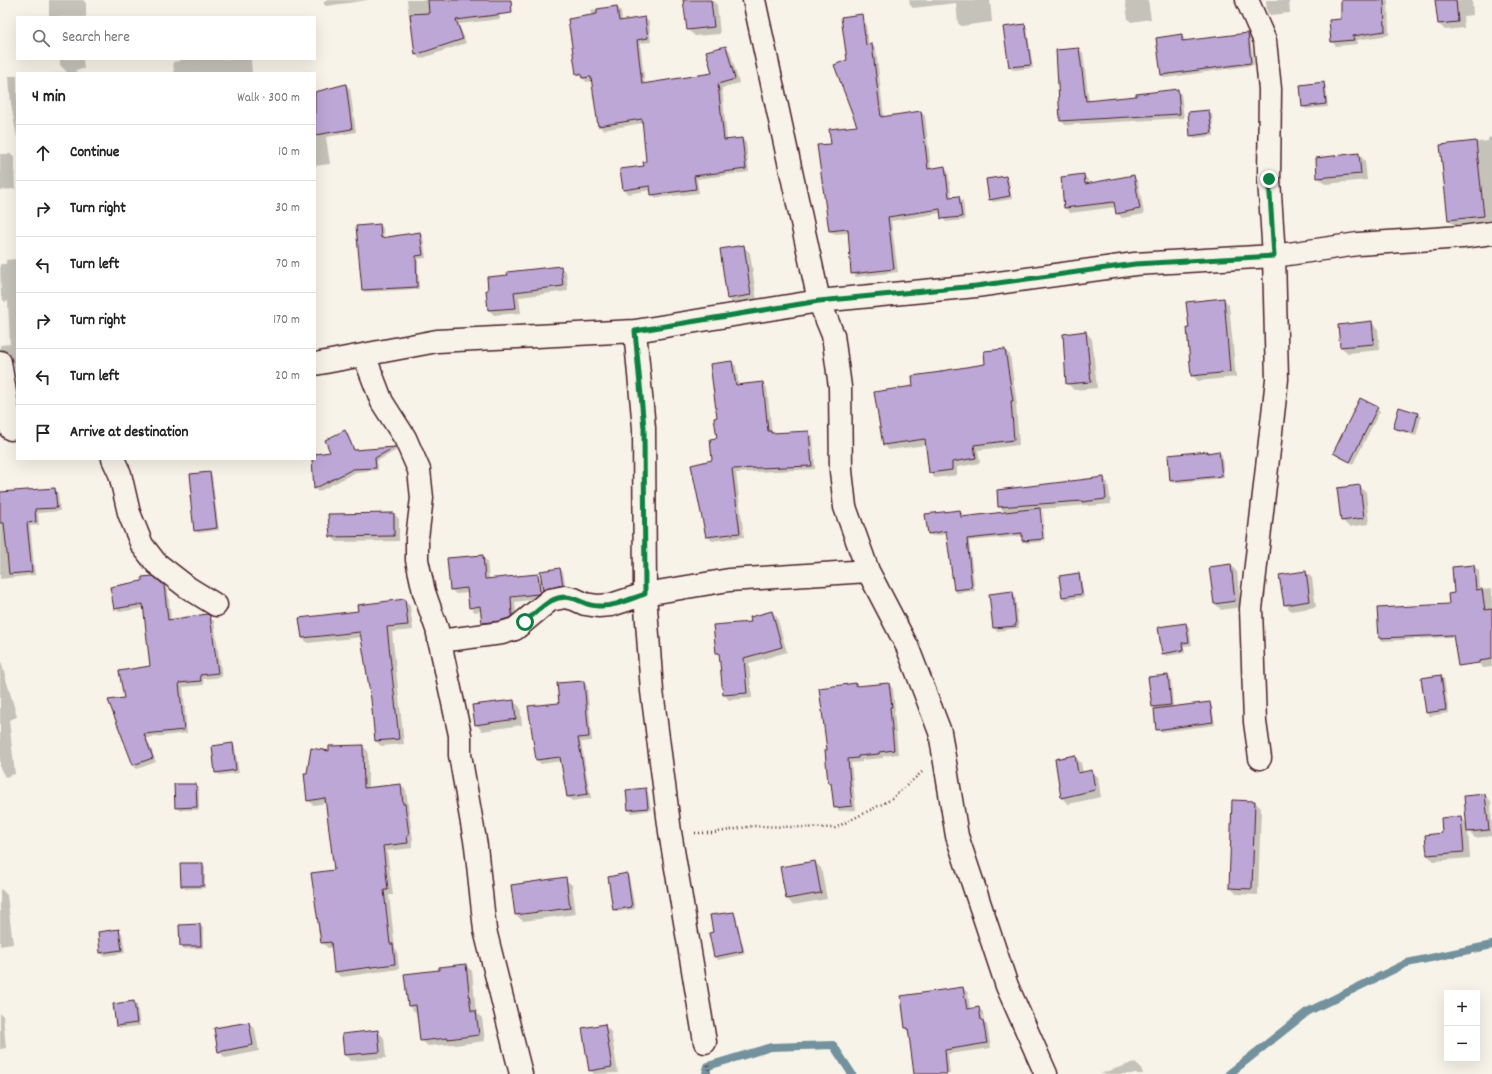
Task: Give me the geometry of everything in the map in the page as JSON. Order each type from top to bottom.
[{"type":"street","points":[[754,0],[819,301],[833,335],[840,387],[841,472],[845,507],[868,571],[907,646],[940,732],[957,836],[1007,986],[1046,1074]]},
{"type":"street","points":[[1247,0],[1265,41],[1270,90],[1269,179],[1274,256],[1277,379],[1251,609],[1255,722],[1260,758]]},
{"type":"street","points":[[316,364],[437,341],[635,331],[819,301],[976,286],[1135,264],[1274,256],[1358,244],[1462,237],[1492,233]]},
{"type":"street","points":[[635,331],[644,428],[645,594],[652,691],[670,832],[705,1042]]},
{"type":"street","points":[[364,355],[382,402],[405,438],[419,470],[422,498],[417,538],[417,560],[424,592],[440,641],[460,735],[460,756],[476,846],[485,930],[521,1074]]},
{"type":"street","points":[[0,362],[10,429]]},
{"type":"street","points":[[113,460],[120,474],[129,513],[142,545],[156,562],[187,587],[216,605]]},
{"type":"street","points":[[440,641],[502,633],[515,629],[550,600],[565,597],[585,604],[598,606],[611,605],[645,594],[729,580],[868,571]]},
{"type":"path","points":[[670,832],[713,833],[753,826],[835,828],[890,800],[944,751]]},
{"type":"building","points":[[428,0],[511,0],[512,13],[456,20],[463,39],[415,55],[410,14],[429,13]]},
{"type":"building","points":[[683,0],[711,0],[714,27],[687,30]]},
{"type":"building","points":[[1341,0],[1384,0],[1385,31],[1353,36],[1354,40],[1331,42],[1329,20],[1341,19]]},
{"type":"building","points":[[1435,0],[1456,0],[1458,22],[1438,24]]},
{"type":"building","points":[[617,6],[619,21],[645,17],[648,38],[637,40],[642,84],[712,73],[706,51],[726,46],[735,79],[718,84],[724,140],[742,138],[746,169],[694,176],[696,189],[651,195],[650,186],[623,190],[620,169],[644,166],[643,162],[646,161],[642,119],[598,126],[591,77],[582,78],[581,74],[576,74],[568,19],[597,14],[597,9]]},
{"type":"building","points":[[862,14],[866,45],[872,44],[881,117],[921,111],[928,169],[945,166],[949,197],[959,196],[962,217],[941,219],[940,209],[888,217],[894,269],[851,274],[848,229],[829,231],[817,145],[831,144],[829,129],[857,126],[834,65],[847,60],[841,17]]},
{"type":"building","points":[[1025,24],[1031,65],[1009,67],[1003,27]]},
{"type":"building","points":[[1248,33],[1251,63],[1161,75],[1156,38],[1182,34],[1182,41]]},
{"type":"building","points":[[1079,48],[1086,101],[1136,96],[1136,94],[1178,89],[1180,114],[1060,121],[1056,50]]},
{"type":"building","points":[[1324,82],[1326,104],[1302,107],[1300,85]]},
{"type":"building","points":[[346,84],[352,129],[316,135],[316,92]]},
{"type":"building","points":[[1209,110],[1212,133],[1190,136],[1188,112]]},
{"type":"building","points":[[1476,141],[1484,216],[1448,220],[1440,145]]},
{"type":"building","points":[[1359,153],[1361,174],[1317,178],[1316,158]]},
{"type":"building","points":[[1084,174],[1085,184],[1134,175],[1140,209],[1116,214],[1114,202],[1064,208],[1061,177]]},
{"type":"building","points":[[1006,176],[1010,196],[989,200],[986,179]]},
{"type":"building","points":[[380,224],[381,238],[420,232],[423,255],[416,256],[417,287],[362,290],[356,226]]},
{"type":"building","points":[[744,245],[751,295],[727,299],[720,249]]},
{"type":"building","points":[[561,266],[563,286],[514,292],[516,308],[488,310],[486,290],[488,290],[487,277],[508,275],[507,272]]},
{"type":"building","points":[[1224,298],[1230,372],[1191,376],[1187,328],[1189,328],[1186,302]]},
{"type":"building","points":[[1372,321],[1374,344],[1340,347],[1338,325]]},
{"type":"building","points":[[1086,331],[1091,382],[1066,384],[1063,334]]},
{"type":"building","points":[[1005,349],[1013,401],[1011,401],[1014,440],[974,445],[976,458],[952,462],[952,470],[929,473],[925,439],[883,445],[874,392],[913,386],[912,376],[985,364],[984,351]]},
{"type":"building","points":[[732,361],[736,385],[763,382],[768,431],[771,431],[771,433],[809,431],[812,466],[732,469],[740,533],[706,537],[691,465],[712,460],[710,439],[717,438],[714,418],[717,417],[710,364]]},
{"type":"building","points":[[1360,398],[1378,407],[1350,462],[1333,453]]},
{"type":"building","points":[[1399,407],[1418,413],[1413,433],[1393,428]]},
{"type":"building","points":[[345,430],[354,450],[395,447],[375,458],[376,468],[353,469],[314,489],[312,460],[316,460],[316,454],[330,452],[325,440]]},
{"type":"building","points":[[1208,451],[1207,453],[1219,451],[1222,476],[1170,481],[1168,455]]},
{"type":"building","points":[[210,472],[217,528],[194,531],[190,495],[192,494],[190,474]]},
{"type":"building","points":[[1104,477],[1106,499],[1082,502],[998,507],[997,490]]},
{"type":"building","points":[[1360,485],[1364,518],[1341,521],[1337,488]]},
{"type":"building","points":[[55,488],[57,508],[35,509],[36,522],[27,523],[32,572],[9,574],[4,523],[0,523],[0,492]]},
{"type":"building","points":[[1040,508],[1043,539],[1022,541],[1022,533],[967,539],[972,588],[954,590],[946,531],[928,534],[925,514],[960,510],[961,517]]},
{"type":"building","points":[[394,513],[394,536],[330,537],[328,514]]},
{"type":"building","points":[[483,555],[485,579],[538,574],[540,592],[538,594],[511,597],[512,615],[509,618],[482,623],[480,606],[469,608],[467,588],[450,590],[447,558]]},
{"type":"building","points":[[1231,564],[1235,601],[1214,604],[1209,567]]},
{"type":"building","points":[[1474,565],[1476,590],[1482,589],[1485,610],[1492,609],[1492,659],[1479,661],[1479,663],[1458,666],[1453,635],[1379,638],[1377,608],[1449,604],[1448,594],[1454,593],[1452,567]]},
{"type":"building","points":[[560,568],[563,585],[543,590],[540,571]]},
{"type":"building","points":[[1306,571],[1310,601],[1284,605],[1279,575]]},
{"type":"building","points":[[1079,573],[1082,594],[1062,597],[1059,576]]},
{"type":"building","points":[[153,576],[164,585],[168,620],[207,614],[210,616],[218,673],[200,675],[201,681],[179,683],[184,730],[144,734],[153,758],[133,765],[108,700],[124,698],[119,671],[150,666],[143,604],[114,609],[110,587],[142,581],[142,577]]},
{"type":"building","points":[[1013,591],[1016,626],[993,628],[989,594]]},
{"type":"building","points":[[405,599],[408,625],[387,627],[399,739],[375,741],[371,699],[360,632],[302,638],[299,618],[358,611],[357,605]]},
{"type":"building","points":[[772,611],[782,647],[744,658],[747,693],[723,695],[719,653],[716,653],[713,625],[751,622],[750,617]]},
{"type":"building","points":[[1186,623],[1189,642],[1182,643],[1183,650],[1162,654],[1158,627]]},
{"type":"building","points":[[1168,675],[1171,705],[1152,707],[1148,677]]},
{"type":"building","points":[[1441,675],[1446,710],[1426,713],[1421,678]]},
{"type":"building","points":[[584,681],[589,737],[578,738],[588,794],[567,797],[560,757],[536,760],[528,706],[559,703],[557,683]]},
{"type":"building","points":[[856,683],[856,686],[889,683],[892,707],[890,707],[894,750],[848,759],[852,806],[834,808],[831,783],[828,783],[825,750],[827,750],[819,688]]},
{"type":"building","points":[[514,700],[516,719],[475,725],[472,705]]},
{"type":"building","points":[[1210,702],[1213,722],[1156,730],[1154,709]]},
{"type":"building","points":[[233,743],[236,770],[215,773],[212,746]]},
{"type":"building","points":[[363,745],[364,788],[401,784],[403,804],[405,804],[409,835],[407,836],[408,843],[383,846],[388,890],[384,890],[390,944],[393,944],[395,964],[334,972],[331,942],[321,943],[311,873],[334,870],[325,798],[307,801],[304,773],[307,773],[311,748],[329,751],[329,746]]},
{"type":"building","points":[[1075,755],[1078,773],[1092,770],[1095,790],[1061,798],[1055,759]]},
{"type":"building","points":[[174,784],[196,784],[197,807],[175,808]]},
{"type":"building","points":[[646,788],[648,808],[628,810],[626,790]]},
{"type":"building","points":[[1485,794],[1489,830],[1467,832],[1464,796]]},
{"type":"building","points":[[1232,800],[1255,801],[1252,889],[1229,888]]},
{"type":"building","points":[[1461,816],[1464,852],[1427,855],[1425,835],[1442,833],[1441,818]]},
{"type":"building","points":[[815,861],[821,893],[786,899],[780,867]]},
{"type":"building","points":[[180,863],[203,863],[203,886],[181,886]]},
{"type":"building","points":[[627,873],[632,907],[613,910],[608,877]]},
{"type":"building","points":[[566,877],[570,908],[515,915],[511,885]]},
{"type":"building","points":[[734,912],[743,951],[714,957],[709,933],[713,932],[710,915]]},
{"type":"building","points":[[200,924],[201,946],[180,946],[179,925]]},
{"type":"building","points":[[119,929],[122,950],[100,953],[98,932]]},
{"type":"building","points":[[466,964],[471,1011],[476,1011],[479,1035],[420,1041],[416,1005],[408,1006],[404,974],[439,970],[439,967]]},
{"type":"building","points":[[963,987],[967,1009],[979,1007],[987,1043],[945,1050],[947,1074],[914,1074],[908,1028],[905,1028],[901,996]]},
{"type":"building","points":[[134,1001],[137,1023],[116,1026],[113,1004]]},
{"type":"building","points":[[249,1022],[253,1045],[218,1052],[214,1028]]},
{"type":"building","points":[[605,1024],[612,1067],[589,1071],[582,1028]]},
{"type":"building","points":[[378,1030],[380,1052],[344,1055],[342,1034]]},
{"type":"waterway","points":[[1229,1074],[1307,1012],[1407,963],[1492,945]]},
{"type":"waterway","points":[[706,1074],[708,1066],[771,1047],[833,1045],[852,1074]]},
{"type":"route","points":[[525,622],[550,600],[565,597],[585,604],[598,606],[611,605],[645,594],[644,428],[635,331],[819,301],[976,286],[1135,264],[1274,256],[1269,179]]}]
